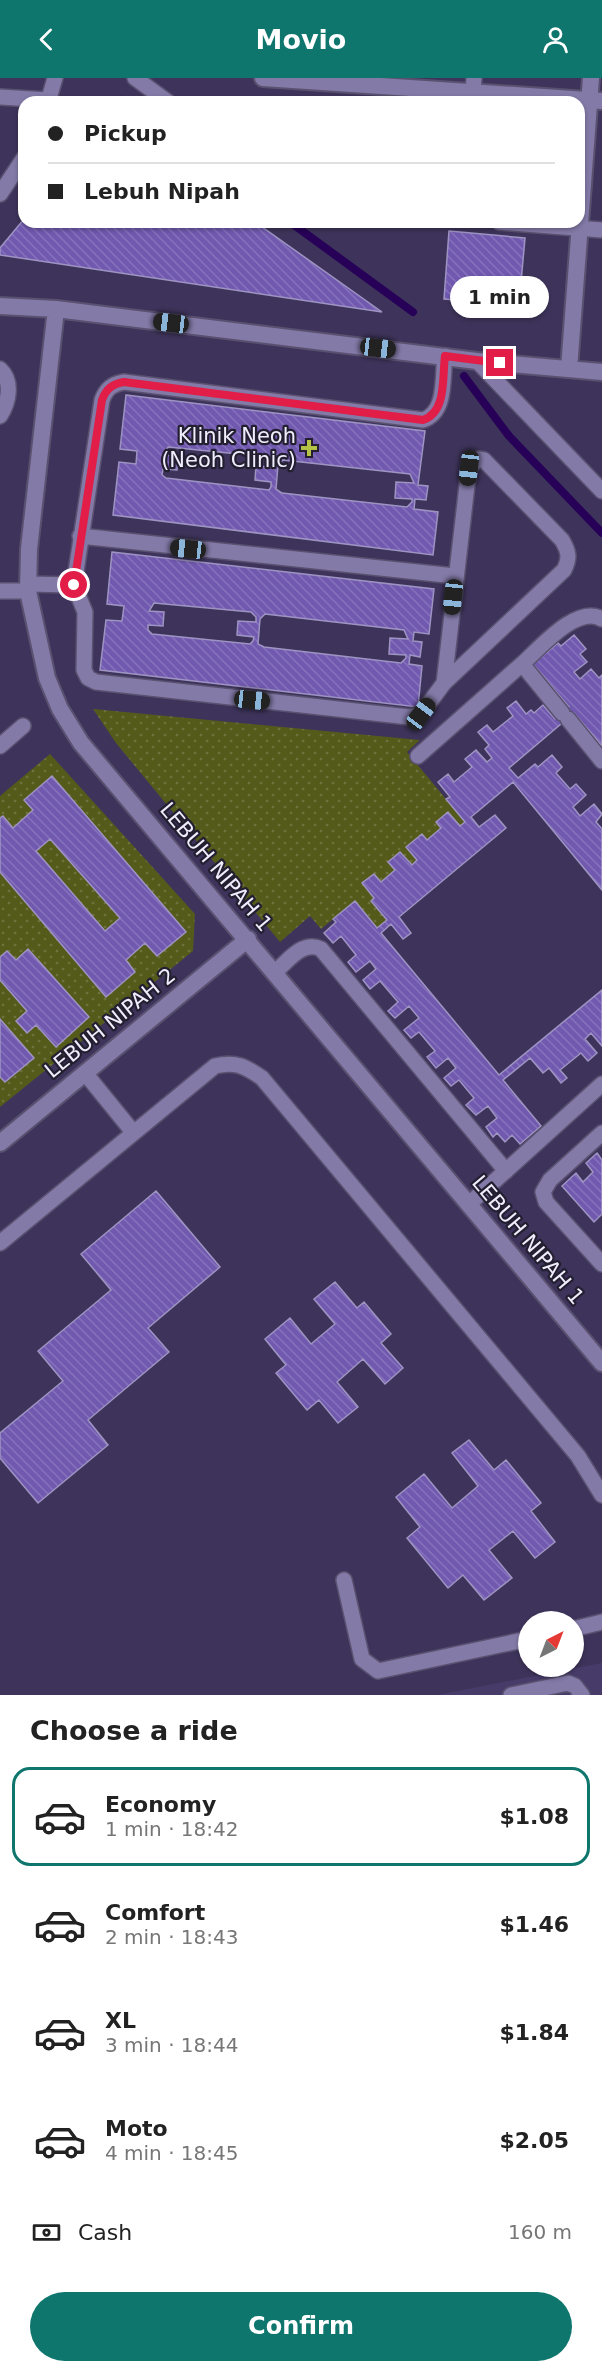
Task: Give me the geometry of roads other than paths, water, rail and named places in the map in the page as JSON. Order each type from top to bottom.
[{"type":"street","points":[[263,78],[473,85],[558,96]]},
{"type":"street","points":[[585,189],[596,101],[591,78]]},
{"type":"street","points":[[569,369],[580,229]]},
{"type":"street","points":[[0,306],[56,309],[477,361],[602,372]]},
{"type":"street","name":"LEBUH NIPAH 1","points":[[56,309],[29,549],[28,587],[48,678],[60,709],[81,743],[276,971],[469,1204],[599,1354]]},
{"type":"street","name":"LEBUH NIPAH 2","points":[[0,1143],[248,939]]},
{"type":"lane","points":[[50,96],[55,78]]},
{"type":"lane","points":[[135,78],[160,96]]},
{"type":"lane","points":[[0,97],[18,98]]},
{"type":"lane","points":[[0,194],[18,167]]},
{"type":"lane","points":[[568,228],[602,230]]},
{"type":"lane","points":[[444,683],[469,468],[478,459],[484,460],[562,540],[568,551],[569,561],[564,570],[444,683],[421,714],[409,717],[96,682],[88,678],[84,670],[85,612],[74,585],[102,400],[105,391],[114,384],[124,382],[423,420],[433,417],[439,409],[445,356]]},
{"type":"lane","points":[[477,361],[602,491]]},
{"type":"lane","points":[[0,369],[9,385],[7,404],[0,416]]},
{"type":"lane","points":[[80,536],[455,576]]},
{"type":"lane","points":[[0,591],[74,585]]},
{"type":"lane","points":[[418,756],[573,620],[583,615],[602,619]]},
{"type":"lane","points":[[522,664],[602,760]]},
{"type":"lane","points":[[0,746],[23,726]]},
{"type":"lane","points":[[276,971],[304,946],[313,945],[321,949],[506,1171]]},
{"type":"lane","points":[[0,1243],[215,1066],[230,1062],[241,1065],[262,1078],[578,1456],[602,1495]]},
{"type":"lane","points":[[85,1073],[133,1132]]},
{"type":"lane","points":[[469,1204],[602,1084]]},
{"type":"lane","points":[[602,1133],[550,1180],[543,1192],[546,1202],[602,1264]]},
{"type":"lane","points":[[345,1580],[362,1659],[378,1671],[518,1641]]},
{"type":"lane","points":[[584,1626],[602,1622]]},
{"type":"lane","points":[[511,1695],[568,1683],[575,1686],[582,1695]]},
{"type":"waterway","points":[[298,228],[413,312]]},
{"type":"waterway","points":[[464,376],[509,436],[602,533]]},
{"type":"place","name":"Klinik Neoh (Neoh Clinic)","points":[[309,448]]}]
